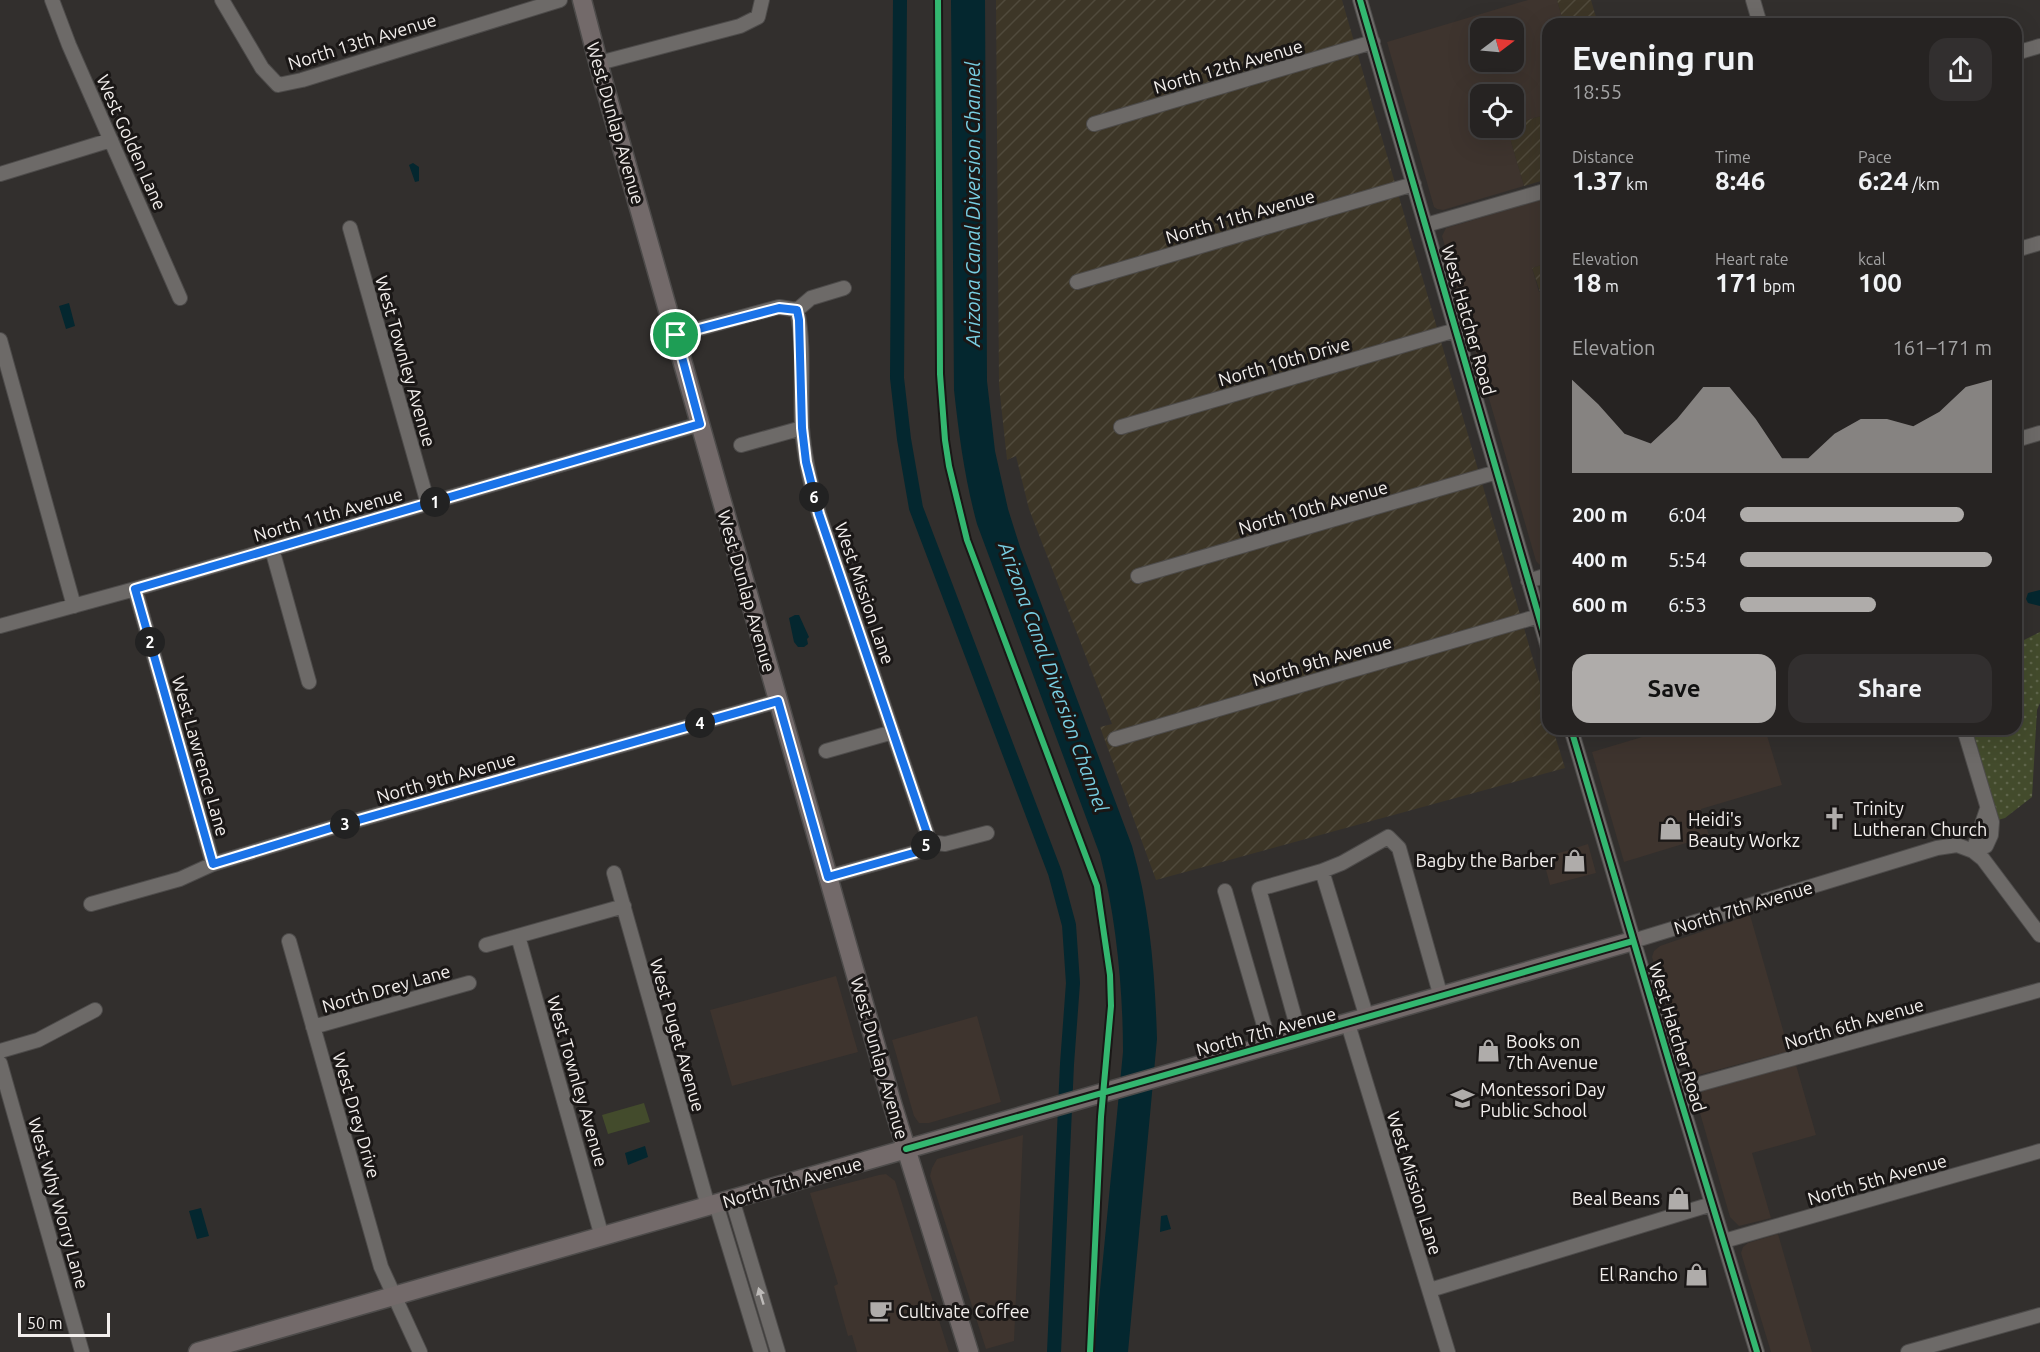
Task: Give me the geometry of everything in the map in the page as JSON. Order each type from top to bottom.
[{"type":"main road","name":"West Dunlap Avenue","points":[[582,0],[828,877],[906,1149],[969,1352]]},
{"type":"main road","name":"North 7th Avenue","points":[[198,1352],[1168,1073],[1348,1024],[1633,940]]},
{"type":"street","name":"West Golden Lane","points":[[52,0],[69,45],[180,298]]},
{"type":"street","name":"North 13th Avenue","points":[[222,0],[262,68],[278,85],[302,80],[555,1]]},
{"type":"street","points":[[598,63],[740,26],[758,17],[762,0]]},
{"type":"street","name":"West Hatcher Road","points":[[1360,0],[1542,627]]},
{"type":"street","points":[[1753,0],[1758,18]]},
{"type":"street","name":"North 12th Avenue","points":[[1094,124],[1373,42]]},
{"type":"street","points":[[2022,51],[2040,46]]},
{"type":"street","points":[[0,174],[111,140]]},
{"type":"street","name":"North 11th Avenue","points":[[1077,282],[1414,184]]},
{"type":"street","points":[[1426,225],[1542,192]]},
{"type":"street","name":"West Townley Avenue","points":[[350,228],[428,504]]},
{"type":"street","points":[[2022,248],[2040,243]]},
{"type":"street","points":[[676,335],[779,308],[797,310],[811,298],[844,288]]},
{"type":"street","name":"West Mission Lane","points":[[797,310],[801,349],[802,428],[806,462],[819,514],[930,842]]},
{"type":"street","name":"North 10th Drive","points":[[1121,427],[1456,330]]},
{"type":"street","points":[[0,340],[74,606]]},
{"type":"street","name":"North 11th Avenue","points":[[0,626],[135,589],[700,424]]},
{"type":"street","points":[[741,445],[802,428]]},
{"type":"street","points":[[2022,438],[2040,433]]},
{"type":"street","name":"North 10th Avenue","points":[[1138,576],[1497,472]]},
{"type":"street","points":[[272,549],[309,682]]},
{"type":"street","points":[[1528,581],[1542,577]]},
{"type":"street","name":"West Lawrence Lane","points":[[135,589],[213,864]]},
{"type":"street","name":"North 9th Avenue","points":[[1116,739],[1539,616]]},
{"type":"street","name":"North 9th Avenue","points":[[91,904],[180,879],[213,864],[334,827],[778,701]]},
{"type":"street","points":[[826,751],[893,732]]},
{"type":"street","name":"West Hatcher Road","points":[[1573,735],[1757,1352]]},
{"type":"street","points":[[1966,735],[1987,807],[1973,851],[1989,866],[2040,935]]},
{"type":"street","points":[[828,877],[917,852],[930,842],[945,844],[987,833]]},
{"type":"street","points":[[1300,1037],[1259,889],[1342,863],[1388,837],[1399,848],[1441,997]]},
{"type":"street","name":"North 7th Avenue","points":[[1633,940],[1937,848],[1957,845],[1973,851]]},
{"type":"street","points":[[1322,871],[1367,1018]]},
{"type":"street","name":"West Puget Avenue","points":[[614,873],[719,1203],[761,1352]]},
{"type":"street","points":[[1225,891],[1270,1046]]},
{"type":"street","points":[[486,945],[624,906]]},
{"type":"street","name":"West Townley Avenue","points":[[518,936],[602,1237]]},
{"type":"street","name":"West Drey Drive","points":[[289,941],[381,1267],[395,1297]]},
{"type":"street","name":"North Drey Lane","points":[[313,1027],[469,983]]},
{"type":"street","name":"North 6th Avenue","points":[[1678,1090],[2040,990]]},
{"type":"street","points":[[0,1051],[38,1040],[95,1010]]},
{"type":"street","name":"West Mission Lane","points":[[1348,1024],[1448,1352]]},
{"type":"street","name":"West Why Worry Lane","points":[[0,1063],[82,1352]]},
{"type":"street","name":"North 5th Avenue","points":[[1724,1241],[2040,1151]]},
{"type":"street","name":"West Puget Avenue","points":[[719,1203],[778,1352]]},
{"type":"street","points":[[1430,1290],[1712,1204]]},
{"type":"street","points":[[395,1297],[420,1352]]},
{"type":"street","points":[[1908,1352],[2040,1315]]},
{"type":"shaded area","points":[[996,0],[1342,0],[1542,690],[1542,735],[1555,735],[1565,768],[1156,880],[1100,727],[1112,724],[1029,509],[1016,456],[1007,460],[999,385]]},
{"type":"shaded area","points":[[1528,0],[1557,0],[1562,18],[1542,18],[1542,116],[1524,121],[1524,84],[1470,84],[1470,138],[1510,138],[1524,186],[1443,210],[1434,207],[1387,42]]},
{"type":"shaded area","points":[[1557,0],[1591,0],[1596,18],[1562,18]]},
{"type":"shaded area","points":[[1542,116],[1542,181],[1524,186],[1510,138],[1524,138],[1524,121]]},
{"type":"shaded area","points":[[1542,200],[1542,265],[1532,268],[1539,292],[1542,291],[1542,565],[1536,561],[1442,236],[1446,228]]},
{"type":"shaded area","points":[[1542,265],[1542,292],[1540,292],[1532,268]]},
{"type":"shaded area","points":[[1649,735],[1767,735],[1782,785],[1701,809],[1709,836],[1624,862],[1592,752]]},
{"type":"shaded area","points":[[1588,844],[1596,873],[1550,885],[1543,858]]},
{"type":"shaded area","points":[[1750,915],[1789,1051],[1698,1075],[1691,1074],[1686,1068],[1652,957],[1654,951],[1660,946]]},
{"type":"shaded area","points":[[836,976],[858,1052],[732,1086],[710,1010]]},
{"type":"shaded area","points":[[977,1016],[1001,1102],[929,1123],[919,1123],[914,1116],[892,1040]]},
{"type":"shaded area","points":[[1796,1065],[1816,1135],[1752,1153],[1771,1218],[1739,1226],[1730,1217],[1696,1099],[1703,1091]]},
{"type":"shaded area","points":[[1023,1135],[1014,1341],[986,1349],[930,1176],[937,1159]]},
{"type":"shaded area","points":[[886,1174],[895,1181],[949,1352],[857,1352],[852,1335],[848,1336],[834,1286],[838,1284],[810,1193]]},
{"type":"shaded area","points":[[1778,1234],[1812,1352],[1771,1352],[1741,1253],[1743,1247],[1748,1243]]},
{"type":"green space","points":[[2040,632],[2040,703],[2037,710],[2032,797],[2005,818],[1998,820],[1974,735],[2022,735],[2022,641]]},
{"type":"green space","points":[[644,1103],[650,1122],[608,1134],[602,1115]]},
{"type":"water","name":"Arizona Canal Diversion Channel","points":[[951,0],[985,0],[987,381],[995,451],[1008,509],[1020,547],[1132,846],[1143,893],[1150,941],[1157,1039],[1128,1352],[1094,1352],[1123,1052],[1120,978],[1106,878],[1100,855],[977,524],[958,424],[954,390]]},
{"type":"water","points":[[413,163],[419,167],[419,181],[415,182],[409,165]]},
{"type":"water","points":[[69,303],[75,326],[66,329],[59,306]]},
{"type":"water","points":[[2040,590],[2040,606],[2028,603],[2026,599],[2028,593]]},
{"type":"water","points":[[799,615],[809,637],[808,644],[804,647],[798,647],[794,642],[789,618]]},
{"type":"water","points":[[645,1146],[648,1157],[628,1165],[625,1153]]},
{"type":"water","points":[[201,1208],[209,1236],[197,1239],[189,1211]]},
{"type":"water","points":[[1167,1215],[1171,1229],[1160,1232],[1161,1216]]},
{"type":"waterway","points":[[900,0],[897,378],[904,439],[916,508],[1055,873],[1069,925],[1073,983],[1067,1064],[1054,1352]]},
{"type":"cycle path","points":[[938,0],[940,374],[949,466],[967,540],[1097,886],[1110,975],[1111,1006],[1101,1117],[1090,1352]]},
{"type":"cycle path","points":[[1360,0],[1542,627]]},
{"type":"cycle path","points":[[1573,735],[1757,1352]]},
{"type":"cycle path","points":[[906,1149],[1633,941]]},
{"type":"place","name":"Trinity Lutheran Church","points":[[1835,818]]},
{"type":"place","name":"Heidi's Beauty Workz","points":[[1670,829]]},
{"type":"place","name":"Bagby the Barber","points":[[1574,860]]},
{"type":"place","name":"Books on 7th Avenue","points":[[1488,1051]]},
{"type":"place","name":"Montessori Day Public School","points":[[1462,1099]]},
{"type":"place","name":"Beal Beans","points":[[1678,1198]]},
{"type":"place","name":"El Rancho","points":[[1696,1274]]},
{"type":"place","name":"Cultivate Coffee","points":[[880,1311]]},
{"type":"route","points":[[779,308],[797,310],[801,349],[802,428],[806,462],[813,492],[930,842],[917,852],[828,877],[778,701],[334,827],[213,864],[135,589],[700,424],[676,335],[779,308]]}]
